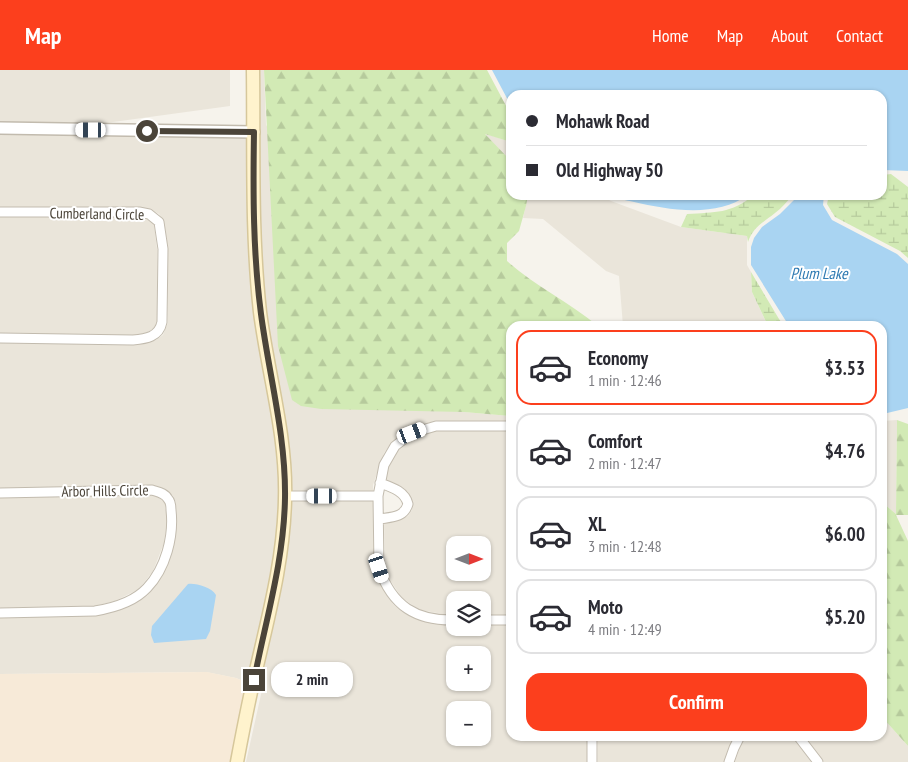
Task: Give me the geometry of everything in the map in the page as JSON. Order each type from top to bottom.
[{"type":"main road","points":[[237,762],[278,575],[284,533],[285,496],[283,454],[264,339],[256,274],[253,220],[253,70]]},
{"type":"street","points":[[0,128],[254,132]]},
{"type":"street","name":"Cumberland Circle","points":[[0,212],[139,212],[149,214],[159,222],[163,258],[162,322],[158,332],[152,336],[134,340],[0,338]]},
{"type":"street","points":[[446,620],[418,615],[402,606],[391,593],[383,579],[379,568],[378,496],[384,465],[389,455],[402,439],[412,433],[436,426],[506,426]]},
{"type":"street","points":[[379,519],[405,512],[408,504],[403,494],[398,490],[380,483]]},
{"type":"street","name":"Arbor Hills Circle","points":[[0,493],[152,490],[164,494],[168,498],[172,522],[168,549],[158,574],[147,589],[128,601],[117,606],[95,611],[0,613]]},
{"type":"street","points":[[285,496],[378,496]]},
{"type":"street","points":[[491,620],[506,620]]},
{"type":"street","points":[[592,741],[592,762]]},
{"type":"street","points":[[729,762],[738,741]]},
{"type":"street","points":[[802,741],[818,762]]},
{"type":"shaded area","points":[[0,70],[230,70],[230,106],[91,125],[0,124]]},
{"type":"shaded area","points":[[258,70],[264,70],[266,125],[464,412],[506,416],[506,421],[434,421],[410,429],[391,443],[384,453],[373,485],[373,491],[290,491],[262,273],[259,220]]},
{"type":"shaded area","points":[[0,133],[248,137],[280,496],[278,532],[272,574],[248,683],[236,678],[206,672],[0,674],[0,618],[96,615],[119,610],[131,605],[147,596],[162,576],[171,556],[177,523],[176,502],[173,496],[167,490],[152,485],[0,488],[0,343],[133,345],[156,340],[163,335],[168,322],[168,249],[164,221],[159,214],[152,210],[139,207],[0,208]]},
{"type":"shaded area","points":[[484,133],[506,140],[506,157]]},
{"type":"shaded area","points":[[527,200],[609,200],[681,227],[747,236],[747,265],[751,272],[752,292],[766,321],[623,321],[619,276],[606,271],[543,219],[523,218]]},
{"type":"shaded area","points":[[0,217],[139,217],[151,221],[154,224],[157,249],[157,322],[154,329],[133,336],[0,333]]},
{"type":"shaded area","points":[[897,420],[896,514],[887,506],[887,421]]},
{"type":"shaded area","points":[[436,431],[506,431],[506,615],[491,615],[491,591],[446,591],[446,614],[420,610],[402,598],[388,577],[385,567],[384,523],[408,516],[412,510],[413,503],[408,492],[386,480],[389,466],[399,449],[425,433]]},
{"type":"shaded area","points":[[151,495],[160,498],[165,503],[167,522],[164,543],[153,571],[139,589],[115,601],[95,606],[0,608],[0,498]]},
{"type":"shaded area","points":[[291,500],[373,500],[374,568],[378,581],[393,604],[415,619],[446,624],[446,636],[491,636],[491,625],[506,625],[506,741],[587,741],[587,762],[246,762],[262,690],[258,688],[283,575],[289,533]]},
{"type":"shaded area","points":[[207,672],[236,678],[248,683],[231,762],[0,762],[0,674]]},
{"type":"shaded area","points":[[887,722],[908,746],[908,762],[824,762],[809,741],[887,741]]},
{"type":"shaded area","points":[[598,741],[732,741],[724,762],[598,762]]},
{"type":"shaded area","points":[[744,741],[796,741],[811,762],[735,762]]},
{"type":"green space","points":[[264,70],[487,70],[506,106],[506,140],[485,134],[506,156],[506,200],[527,200],[519,231],[507,243],[507,261],[591,321],[506,321],[506,416],[464,412],[321,409],[301,406],[292,400],[278,346]]},
{"type":"green space","points":[[887,174],[891,174],[908,187],[908,258],[900,251],[835,217],[827,204],[828,200],[887,200]]},
{"type":"green space","points":[[788,200],[756,229],[748,242],[747,236],[681,227],[687,214],[722,211],[745,201]]},
{"type":"green space","points":[[751,272],[780,321],[766,321],[752,292]]},
{"type":"green space","points":[[897,420],[908,424],[908,515],[896,515],[908,541],[908,746],[887,722],[887,506],[896,514]]},
{"type":"water","points":[[492,70],[908,70],[908,171],[887,170],[887,90],[506,90],[506,97]]},
{"type":"water","points":[[626,200],[738,200],[722,207],[692,210],[647,205]]},
{"type":"water","name":"Plum Lake","points":[[794,200],[824,200],[823,205],[832,220],[897,254],[908,264],[908,408],[887,413],[887,321],[786,321],[751,265],[751,247],[754,238],[762,227],[780,214]]},
{"type":"water","points":[[188,584],[203,586],[216,595],[210,631],[206,639],[154,643],[151,635],[152,626]]},
{"type":"route","points":[[147,131],[254,132],[253,220],[256,274],[268,364],[279,422],[285,496],[284,533],[278,575],[254,680]]}]
